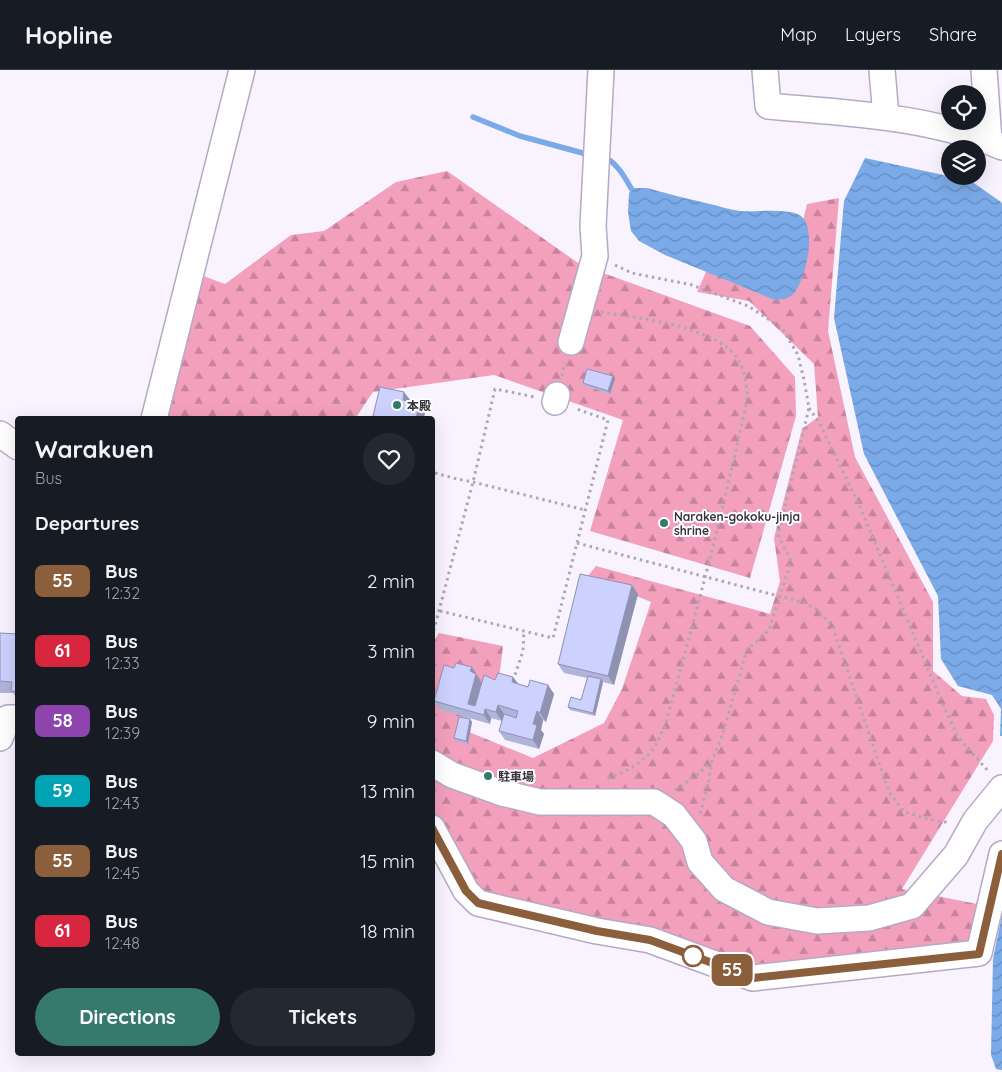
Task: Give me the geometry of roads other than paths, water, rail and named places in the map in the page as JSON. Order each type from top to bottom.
[{"type":"street","points":[[155,416],[242,70]]},
{"type":"street","points":[[766,70],[768,106],[886,117],[944,128],[996,144],[984,70]]},
{"type":"street","points":[[882,70],[886,117]]},
{"type":"street","points":[[571,342],[595,256],[593,226],[596,157],[596,71]]},
{"type":"street","points":[[0,434],[15,445]]},
{"type":"street","points":[[0,738],[8,718],[15,718]]},
{"type":"street","points":[[435,765],[452,775],[493,790],[540,802],[654,802],[674,815],[694,842],[700,862],[724,889],[768,912],[817,920],[868,918],[912,906],[956,855],[975,821],[1001,788]]},
{"type":"street","points":[[435,834],[466,891],[478,903],[597,931],[650,940],[753,978],[979,954],[1002,854]]},
{"type":"water","points":[[865,158],[941,174],[941,185],[977,185],[1002,204],[1002,736],[1000,736],[1001,709],[992,695],[958,686],[941,659],[938,596],[864,454],[834,318],[844,201]]},
{"type":"water","points":[[631,188],[647,188],[736,210],[781,211],[801,216],[806,222],[809,242],[803,276],[795,292],[784,299],[775,300],[665,255],[639,241],[631,231],[628,212]]},
{"type":"water","points":[[1002,915],[1002,1070],[996,1069],[991,1055],[993,959]]},
{"type":"waterway","points":[[473,117],[520,136],[590,155]]},
{"type":"waterway","points":[[604,157],[623,174],[631,188]]},
{"type":"place","name":"本殿","points":[[397,405]]},
{"type":"place","name":"Naraken-gokoku-jinja shrine","points":[[664,523]]},
{"type":"place","name":"駐車場","points":[[488,776]]}]
